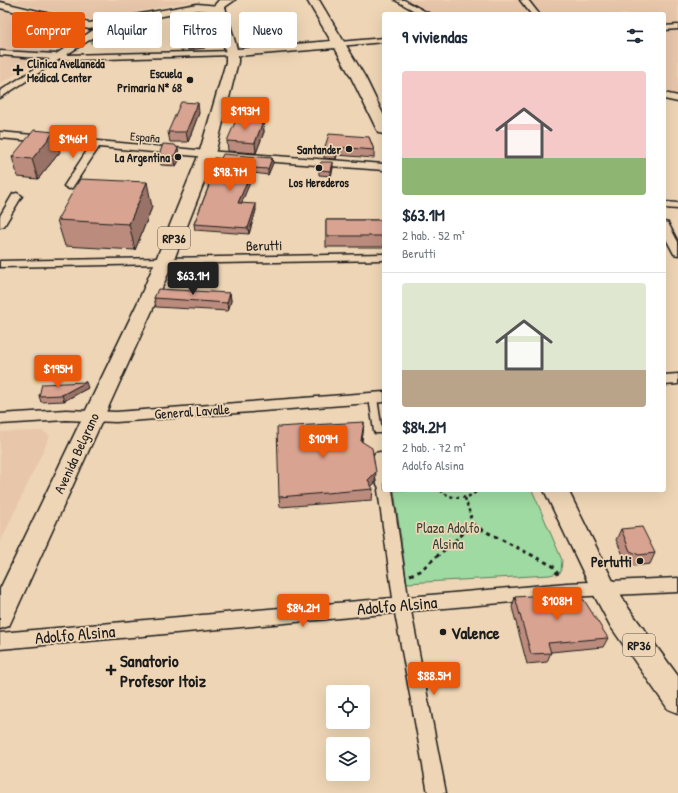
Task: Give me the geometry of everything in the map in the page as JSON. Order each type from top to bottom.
[{"type":"main road","points":[[216,5],[220,5],[229,0]]},
{"type":"main road","points":[[313,0],[358,77],[382,126]]},
{"type":"main road","name":"Avenida Belgrano","points":[[0,617],[164,262],[207,154],[232,62],[232,53],[216,5]]},
{"type":"main road","points":[[232,53],[338,44]]},
{"type":"main road","name":"RP36","points":[[557,492],[604,589],[620,618],[678,699]]},
{"type":"street","points":[[399,0],[422,12]]},
{"type":"street","points":[[524,0],[533,12]]},
{"type":"street","points":[[0,1],[93,22]]},
{"type":"street","points":[[162,13],[216,5]]},
{"type":"street","points":[[0,6],[82,25],[93,23]]},
{"type":"street","points":[[666,28],[678,27]]},
{"type":"street","points":[[0,95],[93,34]]},
{"type":"street","points":[[338,44],[382,40]]},
{"type":"street","points":[[0,52],[59,57],[232,53]]},
{"type":"street","points":[[666,96],[678,99]]},
{"type":"street","name":"España","points":[[0,135],[207,154],[382,167]]},
{"type":"street","points":[[68,186],[96,144]]},
{"type":"street","points":[[0,224],[17,196]]},
{"type":"street","points":[[666,205],[678,206]]},
{"type":"street","points":[[666,229],[678,252]]},
{"type":"street","name":"Berutti","points":[[0,264],[382,257]]},
{"type":"street","points":[[666,380],[678,379]]},
{"type":"street","name":"General Lavalle","points":[[0,419],[66,415],[116,417],[379,397]]},
{"type":"street","points":[[380,457],[382,470]]},
{"type":"street","points":[[385,492],[397,579],[437,793]]},
{"type":"street","name":"Adolfo Alsina","points":[[0,641],[567,590],[678,585]]},
{"type":"lane","points":[[378,431],[379,397]]},
{"type":"path","points":[[443,492],[450,496],[465,498],[472,496],[476,492]]},
{"type":"path","points":[[465,498],[473,525],[553,566],[567,590]]},
{"type":"path","points":[[397,579],[420,571],[473,525]]},
{"type":"shaded area","points":[[3,0],[198,0],[135,12],[93,12],[93,20],[85,18],[85,12],[57,12]]},
{"type":"shaded area","points":[[405,0],[678,0],[678,95],[666,92],[666,12],[428,12]]},
{"type":"shaded area","points":[[0,6],[26,12],[12,12],[12,48],[58,48],[0,84]]},
{"type":"shaded area","points":[[85,25],[92,27],[85,31]]},
{"type":"shaded area","points":[[43,431],[50,436],[0,543],[0,432]]},
{"type":"green space","name":"Plaza Adolfo Alsina","points":[[394,492],[533,492],[562,560],[561,572],[550,575],[407,583]]},
{"type":"building","points":[[181,102],[198,103],[186,132],[168,132]]},
{"type":"building","points":[[236,120],[263,121],[255,143],[227,141]]},
{"type":"building","points":[[34,130],[54,132],[32,159],[12,157]]},
{"type":"building","points":[[329,134],[369,137],[374,150],[337,147],[336,151],[324,150]]},
{"type":"building","points":[[163,144],[175,145],[178,149],[174,156],[159,155]]},
{"type":"building","points":[[223,154],[272,158],[268,169],[253,168],[238,203],[256,204],[248,228],[194,224],[208,186]]},
{"type":"building","points":[[321,162],[333,162],[331,171],[319,170]]},
{"type":"building","points":[[80,179],[147,182],[129,224],[57,220]]},
{"type":"building","points":[[326,220],[382,220],[382,236],[326,236]]},
{"type":"building","points":[[158,289],[230,293],[227,303],[154,298]]},
{"type":"building","points":[[86,382],[62,395],[39,396],[42,384]]},
{"type":"building","points":[[364,422],[361,441],[372,448],[376,472],[368,480],[373,489],[279,497],[277,427]]},
{"type":"building","points":[[642,527],[655,553],[639,555],[630,551],[621,529]]},
{"type":"building","points":[[572,593],[584,600],[608,638],[548,643],[551,653],[531,654],[515,597]]},
{"type":"place","name":"Clinica Avellaneda Medical Center","points":[[18,70]]},
{"type":"place","name":"Escuela Primaria N* 68","points":[[190,80]]},
{"type":"place","name":"Santander","points":[[349,149]]},
{"type":"place","name":"La Argentina","points":[[178,157]]},
{"type":"place","name":"Los Herederos","points":[[319,168]]},
{"type":"place","name":"Pertutti","points":[[640,561]]},
{"type":"place","name":"Valence","points":[[443,632]]},
{"type":"place","name":"Sanatorio Profesor Itoiz","points":[[111,670]]}]
